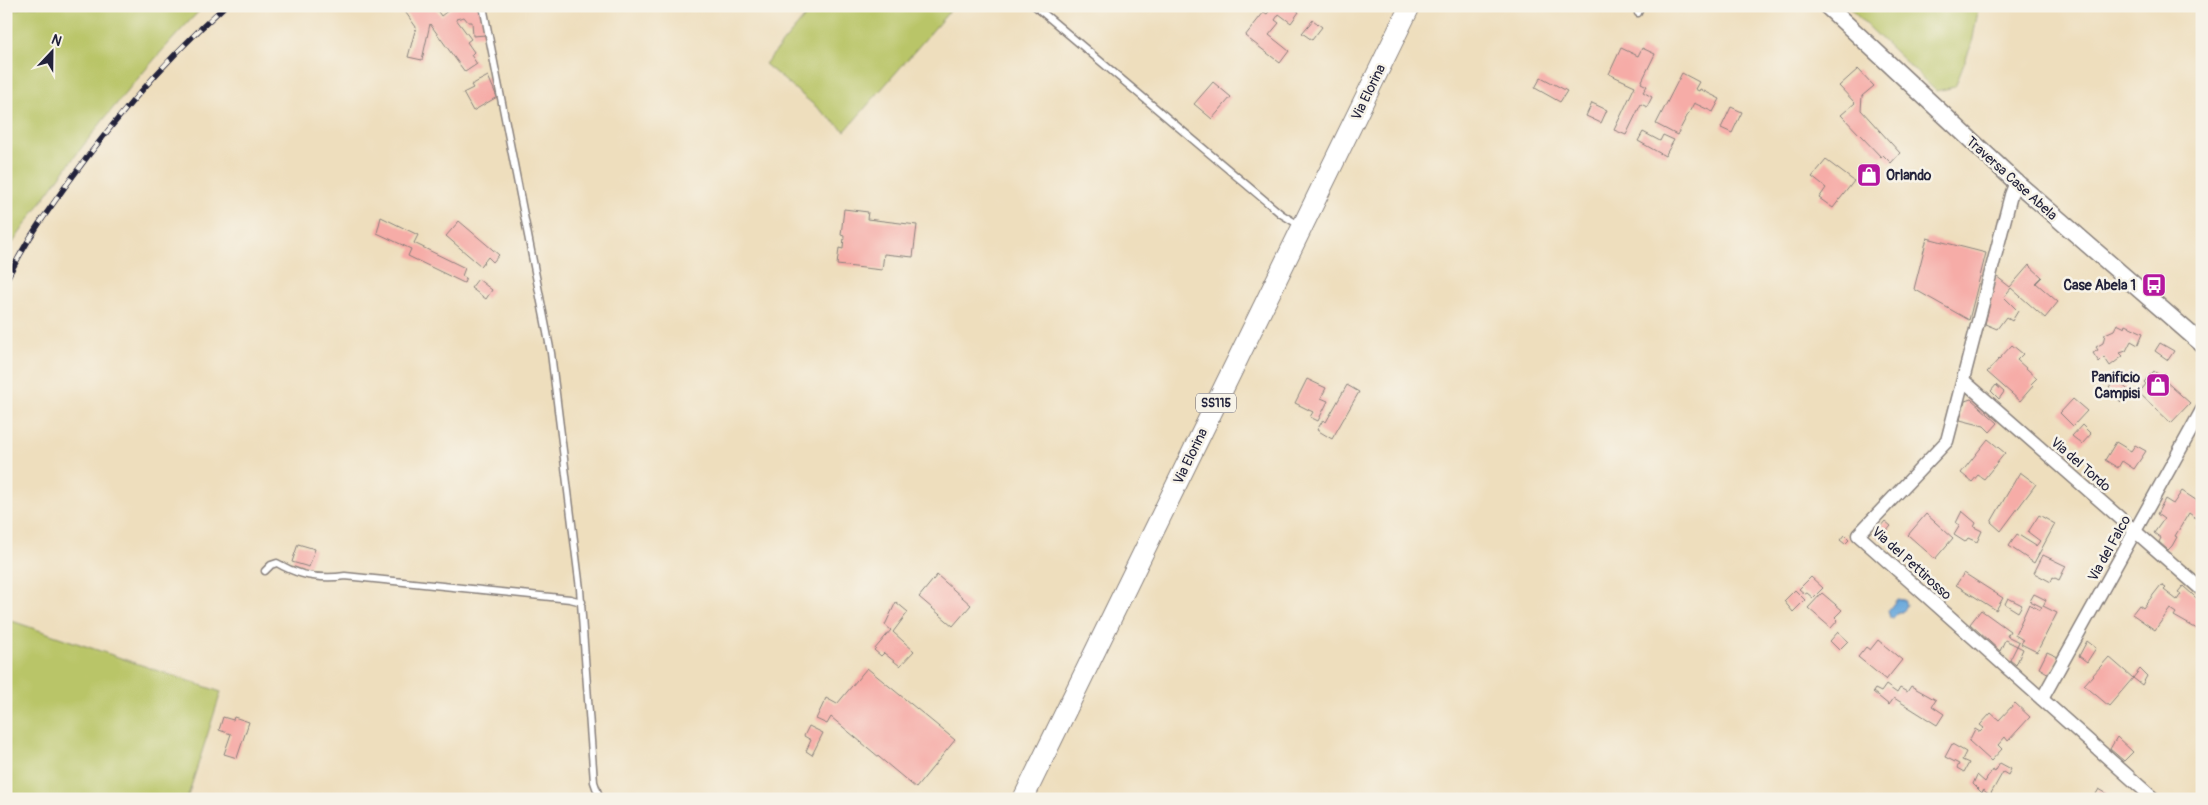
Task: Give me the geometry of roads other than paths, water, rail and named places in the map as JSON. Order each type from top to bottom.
[{"type":"main road","name":"Via Elorina","points":[[1023,799],[1410,6]]},
{"type":"street","name":"Traversa Case Abela","points":[[1828,6],[1924,98],[2016,182],[2202,344]]},
{"type":"street","name":"Via del Pettirosso","points":[[2016,182],[1947,441],[1858,535],[2154,799]]},
{"type":"street","name":"Via del Tordo","points":[[1964,381],[2202,590]]},
{"type":"street","name":"Via del Falco","points":[[2042,700],[2202,410]]},
{"type":"lane","points":[[483,6],[551,353],[582,602],[594,782],[600,799]]},
{"type":"lane","points":[[1035,6],[1282,214],[1302,227]]},
{"type":"lane","points":[[265,571],[271,565],[277,563],[299,574],[314,577],[345,576],[570,599],[582,602]]},
{"type":"water","points":[[1897,599],[1904,600],[1906,605],[1902,612],[1898,612],[1893,618],[1890,618],[1888,611]]},
{"type":"railway","points":[[6,280],[38,225],[106,133],[175,54],[225,6]]},
{"type":"place","name":"Orlando","points":[[1869,175]]},
{"type":"place","name":"Case Abela 1","points":[[2154,285]]},
{"type":"place","name":"Panificio Campisi","points":[[2158,385]]}]
